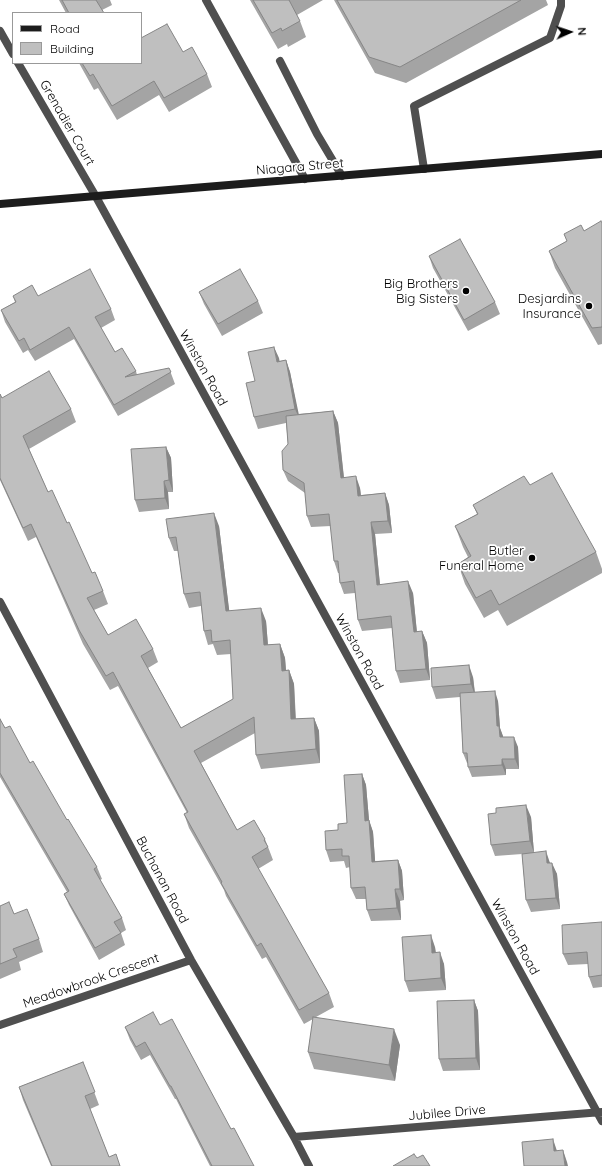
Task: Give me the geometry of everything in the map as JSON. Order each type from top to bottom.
[{"type":"main road","name":"Niagara Street","points":[[0,204],[602,154]]},
{"type":"street","points":[[206,0],[305,179]]},
{"type":"street","points":[[424,169],[414,106],[550,38],[561,6],[560,0]]},
{"type":"street","points":[[0,31],[12,52]]},
{"type":"street","points":[[280,61],[317,134],[342,176]]},
{"type":"street","name":"Grenadier Court","points":[[19,64],[95,195]]},
{"type":"street","name":"Winston Road","points":[[95,195],[600,1113],[602,1121]]},
{"type":"street","name":"Buchanan Road","points":[[0,602],[191,960],[310,1166]]},
{"type":"street","name":"Meadowbrook Crescent","points":[[0,1025],[191,960]]},
{"type":"street","name":"Jubilee Drive","points":[[294,1137],[600,1113]]},
{"type":"building","points":[[62,0],[96,0],[103,12],[68,12]]},
{"type":"building","points":[[253,0],[289,0],[300,21],[282,31],[281,28],[272,33]]},
{"type":"building","points":[[337,0],[521,0],[400,67],[369,57]]},
{"type":"building","points":[[167,24],[183,52],[192,47],[207,74],[164,98],[154,81],[112,106],[93,74],[90,76],[83,64],[142,64],[142,37]]},
{"type":"building","name":"Desjardins Insurance","points":[[601,221],[602,327],[592,328],[549,251],[567,241],[564,234],[581,225],[584,231]]},
{"type":"building","name":"Big Brothers Big Sisters","points":[[460,239],[495,302],[464,320],[429,256]]},
{"type":"building","points":[[90,269],[111,309],[95,317],[115,352],[122,348],[136,371],[125,377],[169,368],[171,372],[114,405],[69,327],[30,350],[24,338],[19,341],[1,310],[16,302],[13,296],[32,285],[38,296]]},
{"type":"building","points":[[240,269],[258,301],[218,324],[199,292]]},
{"type":"building","points":[[274,347],[277,362],[286,360],[295,409],[254,417],[246,383],[255,381],[248,352]]},
{"type":"building","points":[[49,371],[71,409],[23,436],[48,492],[52,490],[67,523],[69,522],[92,573],[95,572],[103,591],[87,598],[108,635],[136,619],[153,649],[141,656],[181,728],[233,699],[230,640],[212,642],[211,630],[204,631],[200,592],[184,594],[176,537],[169,538],[166,519],[214,513],[226,611],[261,608],[264,645],[280,644],[282,671],[289,670],[291,719],[314,718],[316,749],[256,755],[254,717],[194,751],[237,830],[254,820],[265,839],[264,840],[268,847],[252,857],[329,993],[299,1010],[261,943],[257,946],[221,883],[222,882],[184,814],[188,812],[113,672],[106,676],[79,630],[31,524],[23,528],[0,478],[0,394],[2,398]]},
{"type":"building","points":[[333,411],[341,478],[356,476],[358,496],[385,493],[388,521],[371,522],[377,585],[408,581],[414,632],[422,631],[426,669],[396,671],[391,616],[358,620],[354,581],[340,583],[338,561],[334,561],[329,514],[307,516],[304,483],[283,470],[282,451],[288,444],[286,416]]},
{"type":"building","points":[[166,447],[169,480],[164,481],[165,498],[135,500],[131,449]]},
{"type":"building","name":"Butler Funeral Home","points":[[552,473],[596,552],[499,605],[491,590],[476,598],[458,564],[471,556],[455,526],[478,514],[473,505],[524,476],[530,485]]},
{"type":"building","points":[[469,665],[471,684],[432,687],[431,668]]},
{"type":"building","points":[[495,691],[497,726],[499,726],[500,737],[514,737],[515,759],[502,759],[502,765],[468,767],[467,753],[463,753],[460,693]]},
{"type":"building","points":[[0,719],[5,728],[10,726],[30,763],[33,761],[67,820],[68,819],[97,867],[94,869],[122,918],[114,922],[121,933],[95,948],[64,894],[69,891],[0,773]]},
{"type":"building","points":[[362,774],[365,821],[369,820],[372,862],[398,860],[400,889],[395,889],[397,908],[367,910],[365,887],[351,888],[349,856],[342,856],[342,849],[326,850],[325,831],[338,830],[338,824],[347,823],[344,775]]},
{"type":"building","points":[[526,805],[530,841],[491,845],[488,814],[496,813],[496,808]]},
{"type":"building","points":[[546,851],[547,863],[552,863],[556,898],[526,900],[522,854]]},
{"type":"building","points":[[9,902],[14,914],[27,909],[39,939],[13,949],[17,957],[0,964],[0,906]]},
{"type":"building","points":[[602,922],[602,975],[589,977],[587,952],[563,954],[562,925]]},
{"type":"building","points":[[431,935],[432,953],[440,952],[441,978],[405,981],[402,937]]},
{"type":"building","points":[[474,1000],[476,1058],[439,1059],[437,1001]]},
{"type":"building","points":[[153,1012],[160,1025],[172,1019],[231,1129],[234,1128],[254,1166],[212,1166],[171,1086],[145,1042],[136,1047],[125,1027]]},
{"type":"building","points":[[313,1017],[394,1029],[389,1065],[308,1052]]},
{"type":"building","points":[[83,1062],[95,1092],[85,1096],[109,1157],[116,1154],[120,1166],[52,1166],[19,1087]]},
{"type":"building","points":[[553,1139],[554,1151],[563,1150],[565,1166],[524,1166],[522,1142]]},
{"type":"building","points":[[414,1154],[417,1158],[423,1155],[430,1166],[393,1166]]},
{"type":"place","name":"Big Brothers Big Sisters","points":[[466,291]]},
{"type":"place","name":"Desjardins Insurance","points":[[589,306]]},
{"type":"place","name":"Butler Funeral Home","points":[[532,558]]}]
